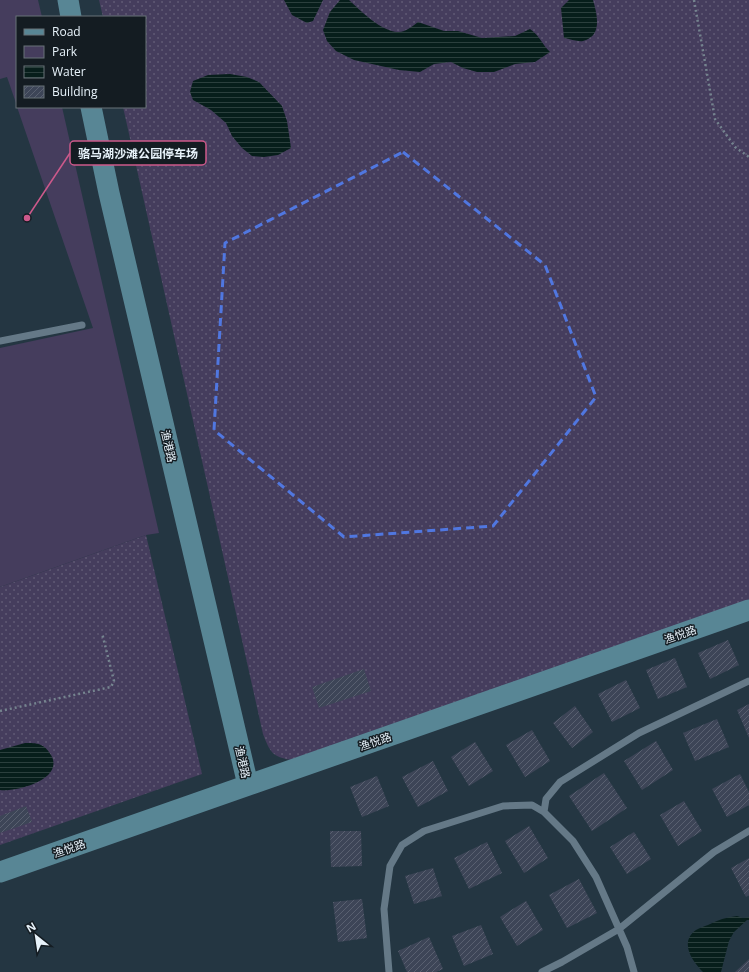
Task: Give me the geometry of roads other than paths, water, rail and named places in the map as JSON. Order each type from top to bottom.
[{"type":"street","points":[[68,0],[71,16]]},
{"type":"street","name":"渔港路","points":[[91,108],[109,193],[248,785]]},
{"type":"street","name":"渔悦路","points":[[0,872],[749,610]]},
{"type":"lane","points":[[0,341],[82,325]]},
{"type":"lane","points":[[544,812],[546,799],[560,782],[640,732],[741,684],[749,682]]},
{"type":"lane","points":[[389,972],[384,909],[390,866],[402,845],[424,831],[503,806],[532,805],[544,812],[573,841],[596,877],[627,947],[634,972]]},
{"type":"lane","points":[[542,972],[619,929],[714,852],[749,831]]},
{"type":"water","points":[[284,0],[323,0],[313,21],[307,23],[292,15]]},
{"type":"water","points":[[340,0],[349,0],[374,22],[382,27],[397,32],[404,31],[418,22],[444,31],[458,31],[482,38],[515,36],[530,29],[536,34],[550,52],[535,62],[515,64],[494,72],[477,72],[463,68],[451,62],[434,64],[420,72],[399,70],[354,60],[336,51],[327,41],[323,30],[330,12]]},
{"type":"water","points":[[569,0],[593,0],[597,18],[596,30],[594,34],[583,41],[564,38],[561,8]]},
{"type":"water","points":[[230,74],[247,77],[259,82],[282,106],[287,121],[291,148],[278,155],[264,157],[252,156],[242,148],[232,136],[226,123],[211,110],[193,100],[190,92],[193,81],[208,75]]},
{"type":"water","points":[[25,743],[40,744],[46,748],[54,763],[51,771],[37,782],[27,786],[17,789],[0,790],[0,750]]},
{"type":"water","points":[[737,916],[743,918],[749,917],[749,920],[747,920],[734,932],[729,941],[721,972],[703,972],[691,957],[689,951],[688,940],[691,935],[696,930],[715,922]]},
{"type":"place","name":"骆马湖沙滩公园停车场","points":[[27,218]]}]
